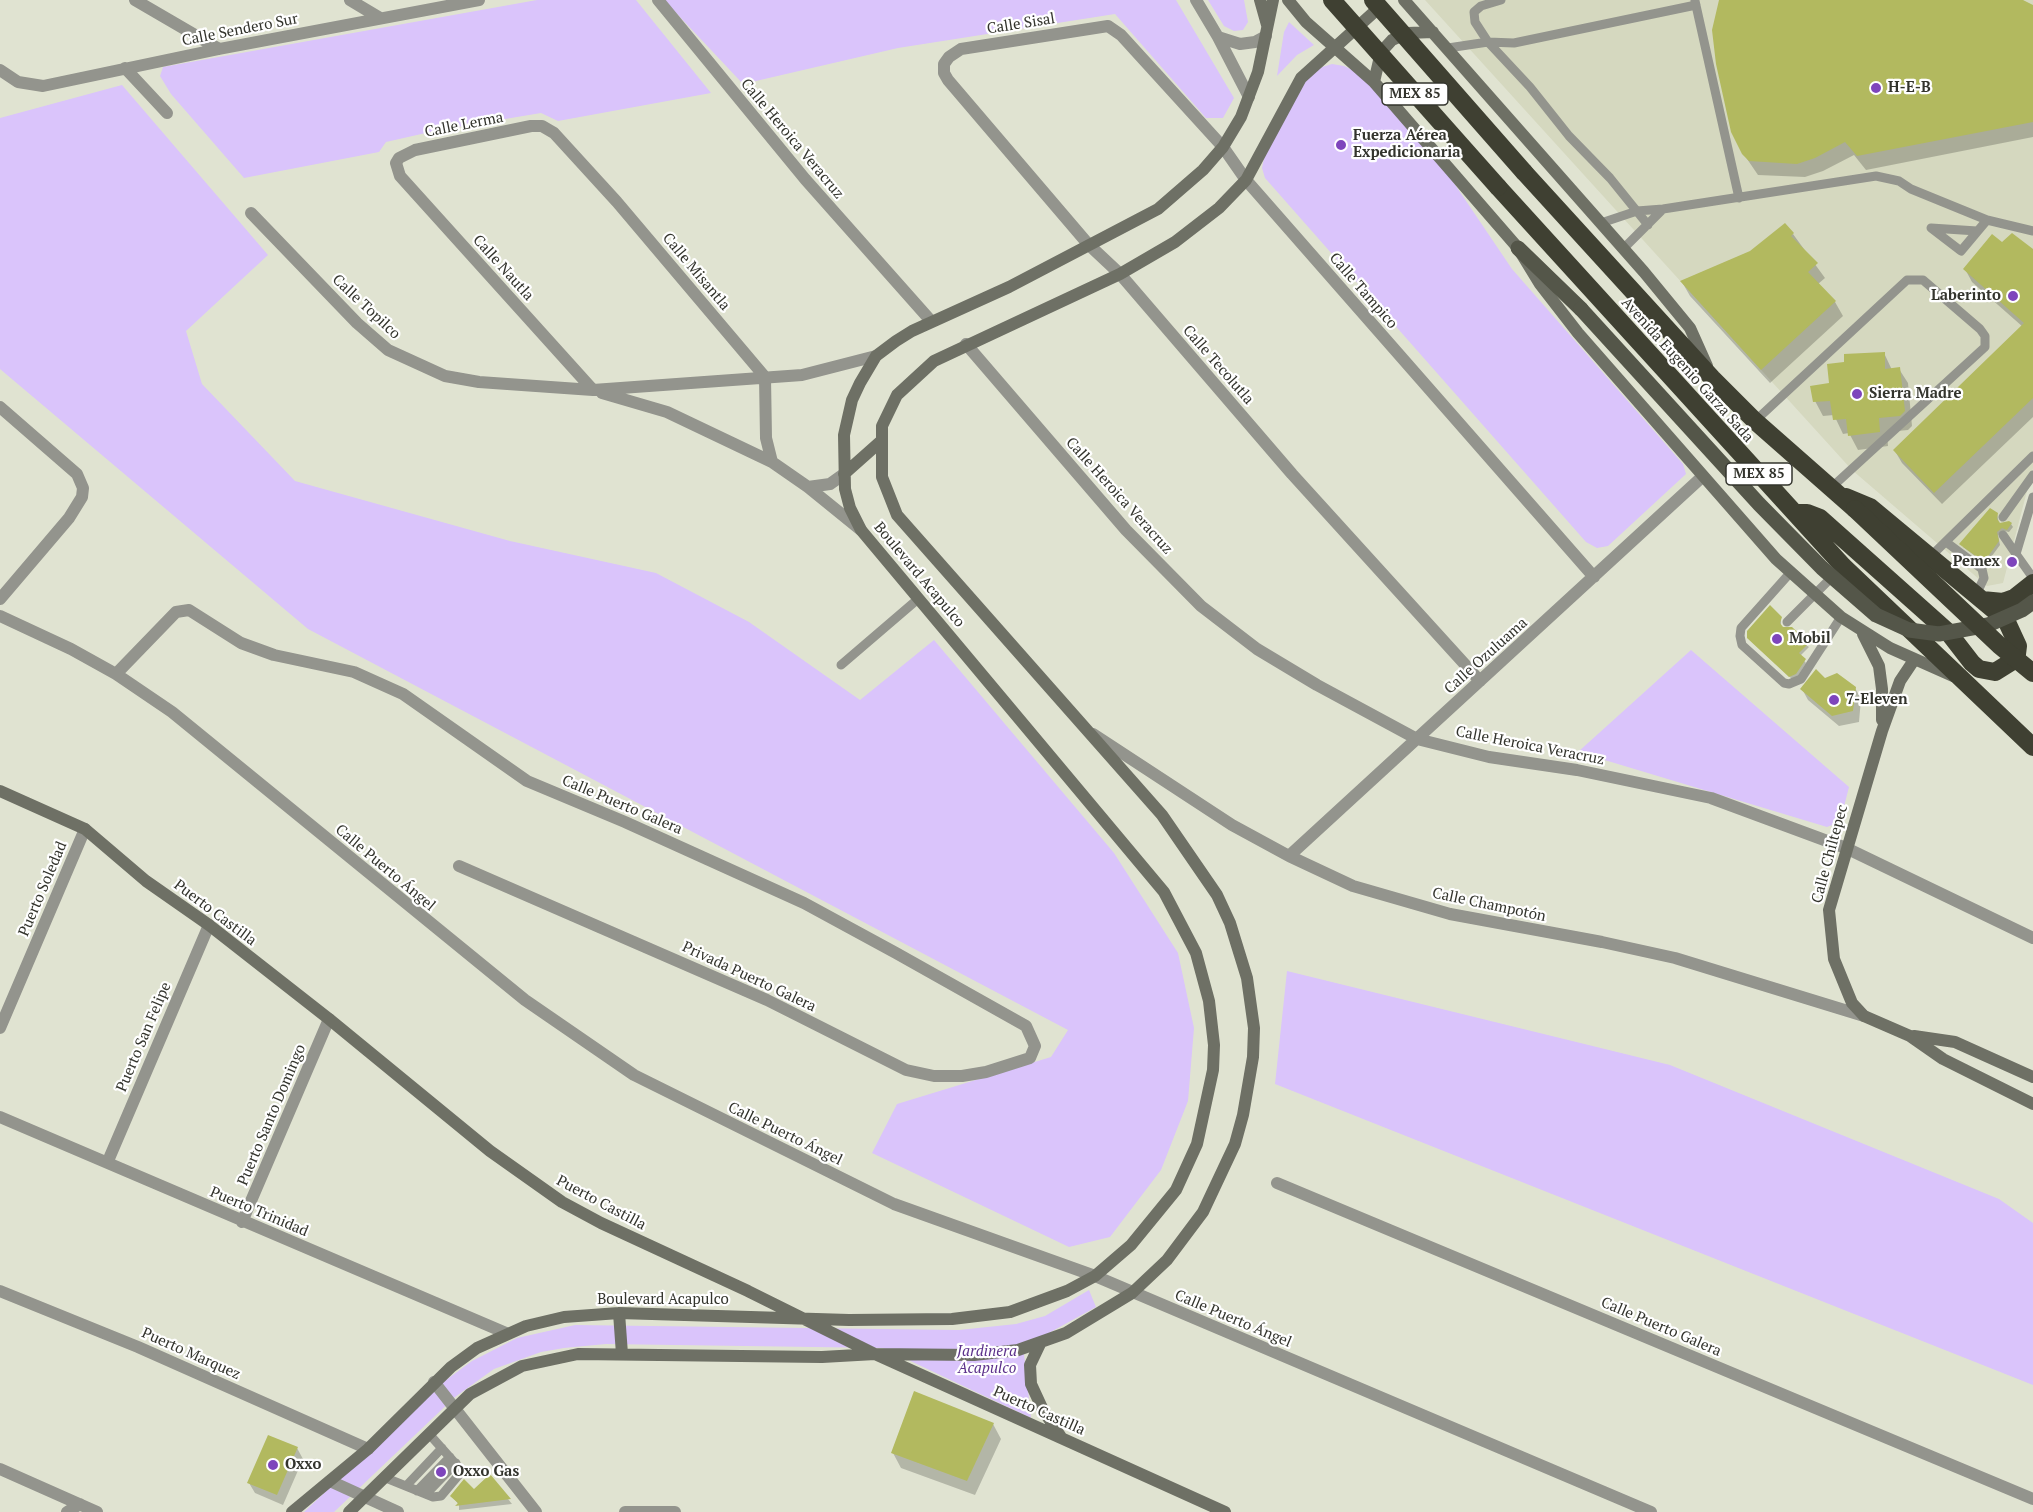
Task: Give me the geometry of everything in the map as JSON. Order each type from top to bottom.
[{"type":"highway","name":"Avenida Eugenio Garza Sada","points":[[1332,0],[1498,187],[1843,566],[2033,747]]},
{"type":"highway","name":"Avenida Eugenio Garza Sada","points":[[1373,0],[1524,172],[1712,378],[1755,421],[1843,497],[1999,645],[2033,673]]},
{"type":"highway","points":[[1795,513],[1807,513],[1820,518],[1948,632],[1979,669],[1995,672],[2011,662],[2017,654],[2018,646],[2006,620],[1870,507],[1843,497]]},
{"type":"highway","points":[[1979,598],[1993,602],[2014,598],[2033,581]]},
{"type":"main road","points":[[1260,0],[1267,32]]},
{"type":"main road","name":"Boulevard Acapulco","points":[[292,1512],[368,1449],[434,1382],[466,1356],[506,1333],[564,1317],[619,1313],[849,1320],[993,1315],[1039,1303],[1095,1276],[1131,1245],[1176,1190],[1197,1144],[1213,1070],[1214,1045],[1209,1001],[1196,953],[1181,920],[1158,884],[861,530],[850,508],[843,453],[847,417],[860,383],[876,356],[931,321],[1009,287],[1158,209],[1183,190],[1223,147],[1249,97],[1258,72],[1272,0]]},
{"type":"main road","points":[[1288,0],[1306,22],[1337,46],[1374,82],[1518,248],[1581,309],[1759,504],[1822,568],[1876,615],[1909,630],[1939,634],[1988,625],[2022,610],[2033,602]]},
{"type":"main road","name":"Boulevard Acapulco","points":[[1132,1293],[1167,1260],[1203,1212],[1235,1144],[1243,1115],[1253,1047],[1247,978],[1240,948],[1217,895],[1162,815],[1092,733],[897,515],[882,477],[880,442],[888,410],[897,395],[934,361],[966,344],[1120,274],[1198,225],[1246,180],[1301,78],[1373,13],[1380,0]]},
{"type":"main road","points":[[1404,0],[1601,223],[1690,328],[1712,378]]},
{"type":"main road","points":[[1374,82],[1381,52],[1392,40],[1408,33],[1433,32]]},
{"type":"main road","points":[[1518,248],[1540,284],[1566,319],[1702,477],[1790,573],[1841,617],[1890,648],[1960,679]]},
{"type":"main road","points":[[844,474],[880,442]]},
{"type":"main road","name":"Calle Chiltepec","points":[[1860,629],[1879,666],[1882,689],[1882,731]]},
{"type":"main road","name":"Calle Chiltepec","points":[[1864,1017],[1852,1003],[1841,980],[1829,936],[1829,910],[1882,731],[1900,681],[1914,660]]},
{"type":"main road","name":"Puerto Castilla","points":[[0,791],[85,829],[146,881],[208,925],[490,1151],[562,1202],[601,1223],[875,1354],[1226,1512]]},
{"type":"main road","name":"Calle Champotón","points":[[1864,1017],[1910,1036],[1944,1059],[2033,1104]]},
{"type":"main road","name":"Calle Champotón","points":[[1910,1036],[1954,1042],[2033,1077]]},
{"type":"main road","points":[[349,1512],[386,1478],[454,1408],[488,1382],[531,1363],[578,1354],[822,1357],[875,1354],[974,1355],[1018,1350],[1040,1344],[1093,1318],[1132,1293]]},
{"type":"main road","points":[[619,1313],[622,1354]]},
{"type":"main road","points":[[1040,1344],[1030,1365],[1031,1384],[1043,1410],[1062,1438]]},
{"type":"street","points":[[135,0],[219,49]]},
{"type":"street","points":[[350,0],[380,18]]},
{"type":"street","name":"Calle Sendero Sur","points":[[5,74],[26,85],[43,86],[219,49],[479,0]]},
{"type":"street","name":"Calle Heroica Veracruz","points":[[658,0],[805,179],[931,321]]},
{"type":"street","points":[[1196,0],[1249,97]]},
{"type":"street","name":"Calle Sisal","points":[[944,64],[961,49],[1108,26]]},
{"type":"street","name":"Calle Tampico","points":[[1108,26],[1135,48],[1223,147],[1246,180],[1594,577]]},
{"type":"street","points":[[1218,37],[1240,44],[1255,42],[1267,32]]},
{"type":"street","name":"Calle Tecolutla","points":[[944,64],[944,74],[948,80],[1088,244],[1120,274],[1292,474],[1480,681]]},
{"type":"street","points":[[125,68],[167,114]]},
{"type":"street","name":"Calle Lerma","points":[[396,163],[399,158],[415,150],[542,126]]},
{"type":"street","name":"Calle Misantla","points":[[542,126],[554,133],[617,202],[765,377]]},
{"type":"street","name":"Calle Nautla","points":[[396,163],[400,176],[593,390]]},
{"type":"street","name":"Calle Topilco","points":[[251,213],[357,323],[388,350],[417,366],[445,376],[479,382],[593,390],[802,375],[876,356]]},
{"type":"street","name":"Calle Heroica Veracruz","points":[[966,344],[1126,530],[1202,606],[1257,649],[1418,739],[1489,757],[1577,770],[1711,798],[1846,848],[2033,938]]},
{"type":"street","points":[[765,377],[766,438],[772,462]]},
{"type":"street","name":"Calle Topilco","points":[[593,390],[667,412],[772,462],[808,487],[861,530]]},
{"type":"street","points":[[0,407],[77,474],[83,488],[82,497],[69,518],[0,599]]},
{"type":"street","points":[[808,487],[830,484],[844,474]]},
{"type":"street","name":"Calle Ozuluama","points":[[1289,856],[1702,477]]},
{"type":"street","name":"Calle Puerto Galera","points":[[116,674],[176,612],[194,612],[241,643],[274,655],[344,669],[403,694],[527,781],[625,822],[804,903],[1010,1016],[1026,1026],[1033,1037],[1035,1046],[1030,1058]]},
{"type":"street","name":"Calle Puerto Ángel","points":[[0,616],[71,649],[116,674],[172,712],[525,1000],[634,1075],[894,1204],[1095,1276],[1651,1512]]},
{"type":"street","name":"Calle Champotón","points":[[1092,733],[1232,825],[1289,856],[1353,886],[1450,914],[1675,958],[1864,1017]]},
{"type":"street","name":"Puerto Soledad","points":[[0,1028],[85,829]]},
{"type":"street","name":"Privada Puerto Galera","points":[[459,866],[767,1000],[906,1070],[934,1076],[962,1076],[986,1072],[1030,1058]]},
{"type":"street","name":"Puerto San Felipe","points":[[108,1161],[208,925]]},
{"type":"street","name":"Puerto Santo Domingo","points":[[242,1222],[329,1020]]},
{"type":"street","name":"Puerto Trinidad","points":[[0,1117],[108,1161],[242,1222],[506,1333]]},
{"type":"street","name":"Calle Puerto Galera","points":[[1277,1183],[2033,1499]]},
{"type":"street","name":"Puerto Marquez","points":[[0,1291],[138,1347],[368,1449]]},
{"type":"street","points":[[434,1382],[536,1512]]},
{"type":"street","points":[[0,1469],[97,1512]]},
{"type":"street","points":[[330,1481],[364,1499],[398,1512]]},
{"type":"street","points":[[67,1512],[80,1504]]},
{"type":"street","points":[[625,1512],[675,1512]]},
{"type":"lane","points":[[1501,0],[1481,6],[1474,12],[1475,22],[1488,42],[1530,87],[1569,136],[1610,178],[1648,225]]},
{"type":"lane","points":[[1448,48],[1488,42],[1514,43],[1695,2],[1739,198]]},
{"type":"lane","points":[[1601,223],[1637,211],[1739,198],[1876,176],[1899,181],[1911,189],[1987,220],[2033,231]]},
{"type":"lane","points":[[1623,249],[1663,209]]},
{"type":"lane","points":[[1977,231],[1987,220]]},
{"type":"lane","points":[[1755,421],[1907,280],[1923,280],[1980,329],[1985,336],[1985,347],[1843,497]]},
{"type":"lane","points":[[1930,557],[2033,456]]},
{"type":"lane","points":[[2003,517],[2033,475]]},
{"type":"lane","points":[[2016,554],[2033,497]]},
{"type":"lane","points":[[2003,535],[2033,581]]},
{"type":"lane","points":[[1946,542],[1983,573],[1979,598]]},
{"type":"lane","points":[[1787,622],[1843,566]]},
{"type":"lane","points":[[1790,573],[1741,628],[1740,636],[1742,645],[1757,653],[1784,683],[1801,679],[1841,617]]},
{"type":"lane","points":[[841,665],[918,599]]},
{"type":"lane","points":[[386,1478],[422,1492],[441,1496],[462,1473],[430,1434]]},
{"type":"lane","points":[[406,1486],[442,1448]]},
{"type":"lane","points":[[422,1492],[453,1460]]},
{"type":"shaded area","points":[[1425,0],[2033,0],[2033,468],[2003,583],[1987,586],[1852,470]]},
{"type":"green space","points":[[537,0],[636,0],[711,93],[558,121],[541,113],[439,130],[386,142],[379,152],[244,178],[171,94],[160,76],[163,67]]},
{"type":"green space","points":[[664,0],[1176,0],[1234,98],[1223,118],[1206,118],[1115,14],[898,48],[743,84]]},
{"type":"green space","points":[[1208,0],[1244,0],[1248,22],[1243,30],[1234,31],[1224,26]]},
{"type":"green space","points":[[1289,22],[1314,45],[1297,55],[1277,76],[1284,32]]},
{"type":"green space","points":[[1332,64],[1344,66],[1361,74],[1437,158],[1512,269],[1683,464],[1686,474],[1608,546],[1597,548],[1586,542],[1265,178],[1262,168],[1264,158],[1306,77],[1316,69]]},
{"type":"green space","points":[[122,85],[268,255],[186,331],[202,384],[295,481],[510,541],[656,573],[749,622],[860,700],[934,640],[1114,853],[1178,953],[1194,1028],[1188,1101],[1161,1170],[1110,1237],[1069,1247],[872,1153],[897,1104],[1051,1057],[1068,1030],[308,629],[0,369],[0,118]]},
{"type":"green space","points":[[1691,650],[1849,787],[1840,822],[1827,827],[1578,752]]},
{"type":"green space","points":[[1287,971],[1670,1065],[1999,1199],[2033,1223],[2033,1385],[1275,1084]]},
{"type":"green space","name":"Jardinera Acapulco","points":[[1089,1290],[1096,1307],[1038,1339],[1024,1354],[1031,1418],[883,1348],[606,1344],[564,1348],[541,1352],[494,1369],[455,1397],[334,1512],[304,1512],[438,1386],[472,1361],[517,1338],[575,1325],[959,1330],[1016,1324],[1045,1316]]},
{"type":"building","name":"H-E-B","points":[[1719,0],[2023,0],[2033,5],[2033,122],[1857,156],[1845,142],[1815,158],[1797,164],[1749,161],[1742,154],[1731,132],[1716,64],[1712,30]]},
{"type":"building","points":[[1785,223],[1794,233],[1791,236],[1818,263],[1808,272],[1836,301],[1761,370],[1680,281],[1750,251]]},
{"type":"building","points":[[2012,233],[2033,249],[2033,398],[1934,493],[1893,450],[2024,323],[1963,269],[1992,234],[2002,242]]},
{"type":"building","name":"Sierra Madre","points":[[1885,352],[1885,369],[1900,367],[1905,411],[1900,416],[1879,418],[1880,432],[1848,436],[1846,419],[1833,420],[1830,401],[1813,402],[1810,386],[1829,383],[1827,364],[1844,362],[1844,354]]},
{"type":"building","points":[[1990,508],[1998,513],[1997,519],[2000,523],[2009,521],[2012,523],[2007,530],[2002,528],[1997,532],[1999,541],[1984,562],[1959,544]]},
{"type":"building","name":"Mobil","points":[[1770,605],[1782,617],[1780,623],[1783,627],[1792,627],[1809,643],[1799,653],[1806,659],[1796,674],[1789,677],[1747,638],[1747,631]]},
{"type":"building","name":"7-Eleven","points":[[1816,669],[1825,678],[1837,673],[1856,687],[1853,711],[1832,716],[1800,689]]},
{"type":"building","points":[[914,1391],[994,1423],[967,1481],[891,1453]]},
{"type":"building","name":"Oxxo","points":[[268,1435],[298,1447],[277,1495],[247,1483]]},
{"type":"building","points":[[490,1474],[511,1499],[455,1506],[458,1503],[450,1496],[464,1479],[474,1489]]},
{"type":"place","name":"H-E-B","points":[[1876,88]]},
{"type":"place","name":"Fuerza Aérea Expedicionaria","points":[[1341,145]]},
{"type":"place","name":"Laberinto","points":[[2013,296]]},
{"type":"place","name":"Sierra Madre","points":[[1857,394]]},
{"type":"place","name":"Pemex","points":[[2012,562]]},
{"type":"place","name":"Mobil","points":[[1777,639]]},
{"type":"place","name":"7-Eleven","points":[[1834,700]]},
{"type":"place","name":"Oxxo","points":[[273,1465]]},
{"type":"place","name":"Oxxo Gas","points":[[441,1472]]}]
